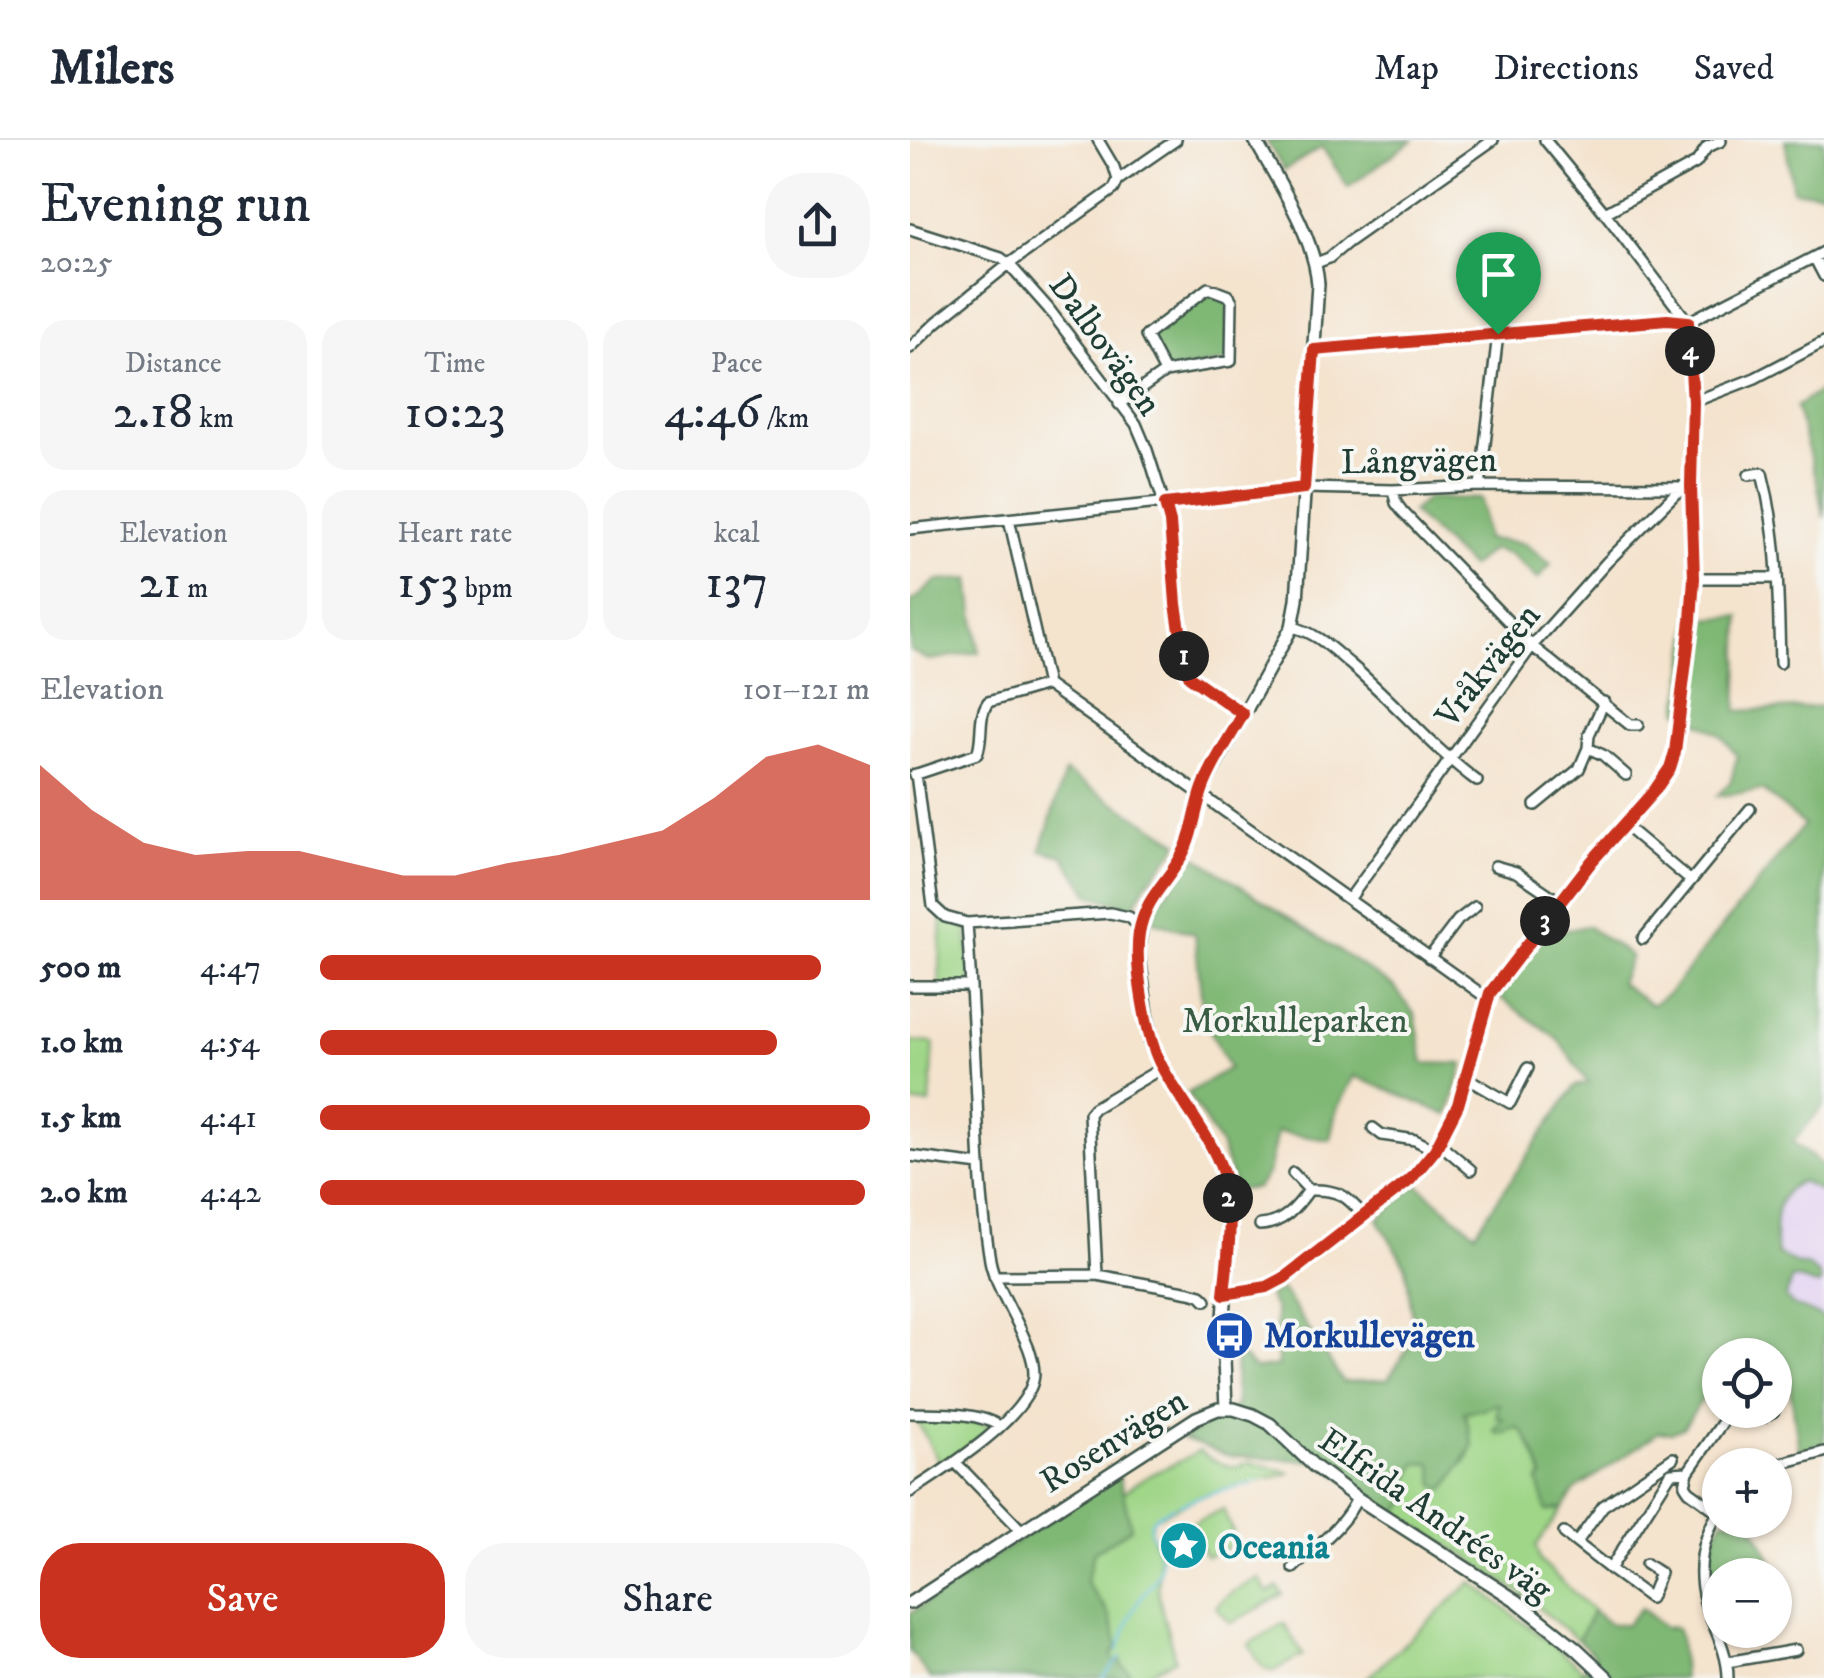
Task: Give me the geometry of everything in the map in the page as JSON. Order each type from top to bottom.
[{"type":"street","points":[[910,348],[1009,264],[1116,186],[1114,167],[1098,140]]},
{"type":"street","points":[[1118,180],[1176,140]]},
{"type":"street","name":"Rosenvägen","points":[[910,1603],[1196,1418],[1226,1408],[1224,1294],[1230,1229],[1224,1178],[1214,1152],[1162,1068],[1148,1032],[1138,962],[1144,913],[1180,860],[1201,795],[1292,627],[1297,600],[1318,284],[1316,262],[1254,140]]},
{"type":"street","points":[[1316,262],[1329,258],[1494,140]]},
{"type":"street","points":[[1224,1294],[1267,1287],[1284,1278],[1410,1180],[1437,1146],[1458,1105],[1488,998],[1559,902],[1655,790],[1673,760],[1694,578],[1693,402],[1688,322],[1546,140]]},
{"type":"street","points":[[1604,212],[1696,162],[1707,147],[1720,141]]},
{"type":"street","name":"Dalbovägen","points":[[910,229],[1009,264],[1048,308],[1136,424],[1170,522],[1186,669],[1190,677],[1243,714]]},
{"type":"street","points":[[1480,486],[1498,334],[1518,246]]},
{"type":"street","points":[[1314,350],[1667,320],[1688,322],[1819,254],[1824,276]]},
{"type":"street","points":[[1119,404],[1166,372],[1232,362],[1229,296],[1208,288],[1146,336],[1166,372]]},
{"type":"street","points":[[1693,402],[1755,378],[1824,342]]},
{"type":"street","points":[[1749,475],[1762,472],[1769,501],[1776,544],[1780,663]]},
{"type":"street","name":"Långvägen","points":[[910,529],[1304,488],[1691,486]]},
{"type":"street","name":"Vråkvägen","points":[[1350,898],[1532,646],[1620,549],[1676,493],[1691,486]]},
{"type":"street","points":[[1394,490],[1402,511],[1532,646],[1630,725],[1638,724]]},
{"type":"street","points":[[1009,519],[1047,685],[1488,998]]},
{"type":"street","points":[[1694,578],[1778,578]]},
{"type":"street","points":[[1292,627],[1315,634],[1477,781]]},
{"type":"street","points":[[1047,685],[988,702],[981,717],[977,754],[913,775],[933,906],[945,917],[967,923],[1110,913],[1128,917],[1140,927]]},
{"type":"street","points":[[1535,805],[1578,769],[1604,702]]},
{"type":"street","points":[[1588,748],[1626,775]]},
{"type":"street","points":[[1643,939],[1750,809]]},
{"type":"street","points":[[1624,825],[1692,881]]},
{"type":"street","points":[[1494,866],[1516,872],[1559,902]]},
{"type":"street","points":[[1429,958],[1458,920],[1475,907]]},
{"type":"street","points":[[910,1492],[1000,1426],[1022,1402],[1035,1376],[1029,1348],[990,1262],[980,1165],[967,923]]},
{"type":"street","points":[[910,986],[971,986]]},
{"type":"street","points":[[1097,1275],[1088,1114],[1162,1068]]},
{"type":"street","points":[[1467,1078],[1510,1103],[1528,1068]]},
{"type":"street","points":[[1374,1128],[1382,1134],[1437,1146],[1472,1170]]},
{"type":"street","points":[[910,1156],[980,1165]]},
{"type":"street","points":[[1292,1173],[1309,1190],[1338,1192],[1364,1216]]},
{"type":"street","points":[[1260,1225],[1272,1225],[1296,1209],[1309,1190]]},
{"type":"street","points":[[994,1276],[1097,1275],[1190,1292],[1206,1300]]},
{"type":"street","name":"Elfrida Andrées väg","points":[[1226,1408],[1242,1410],[1270,1424],[1314,1466],[1517,1601],[1608,1678]]},
{"type":"street","points":[[910,1414],[974,1416],[1000,1426]]},
{"type":"street","points":[[1702,1500],[1684,1485],[1688,1472],[1719,1428]]},
{"type":"street","points":[[1792,1460],[1824,1452]]},
{"type":"street","points":[[1577,1542],[1603,1506],[1673,1458]]},
{"type":"street","points":[[955,1462],[1021,1530]]},
{"type":"street","points":[[1610,1569],[1671,1473],[1688,1472]]},
{"type":"street","points":[[1293,1568],[1338,1526],[1358,1498]]},
{"type":"street","points":[[1564,1534],[1650,1598],[1660,1573],[1646,1564]]},
{"type":"street","points":[[1707,1538],[1700,1573],[1705,1601],[1727,1662],[1728,1678]]},
{"type":"street","points":[[1727,1662],[1796,1650]]},
{"type":"shaded area","points":[[1772,1156],[1824,1189],[1824,1334],[1711,1273]]},
{"type":"green space","points":[[1266,140],[1413,140],[1348,187],[1322,147],[1284,170]]},
{"type":"green space","points":[[1785,140],[1824,140],[1824,192],[1793,191]]},
{"type":"green space","points":[[1208,288],[1229,296],[1231,361],[1165,372],[1146,336]]},
{"type":"green space","points":[[1824,388],[1824,518],[1796,407]]},
{"type":"green space","points":[[1428,498],[1481,499],[1486,539],[1524,543],[1551,564],[1538,579],[1511,555],[1492,549],[1470,567],[1412,512]]},
{"type":"green space","points":[[970,579],[979,652],[929,660],[910,651],[910,601],[936,581]]},
{"type":"green space","points":[[1740,616],[1737,711],[1824,707],[1824,1105],[1793,1142],[1824,1167],[1824,1193],[1801,1181],[1792,1186],[1780,1202],[1775,1233],[1777,1254],[1806,1265],[1821,1281],[1819,1285],[1791,1279],[1786,1297],[1793,1305],[1824,1318],[1824,1445],[1799,1450],[1792,1400],[1792,1338],[1702,1338],[1702,1400],[1683,1428],[1659,1432],[1575,1490],[1563,1508],[1547,1511],[1538,1482],[1543,1476],[1533,1449],[1519,1428],[1499,1434],[1494,1430],[1503,1420],[1497,1418],[1500,1405],[1495,1404],[1464,1412],[1473,1446],[1445,1490],[1435,1485],[1432,1464],[1417,1463],[1407,1483],[1407,1501],[1396,1514],[1318,1461],[1229,1456],[1183,1439],[1208,1422],[1229,1417],[1236,1404],[1235,1350],[1255,1369],[1278,1366],[1275,1310],[1268,1296],[1282,1289],[1343,1382],[1388,1379],[1415,1338],[1406,1267],[1378,1219],[1417,1184],[1475,1233],[1575,1086],[1588,1083],[1557,1038],[1500,998],[1543,935],[1587,926],[1631,956],[1620,983],[1651,1005],[1669,993],[1804,825],[1763,790],[1717,796],[1731,781],[1737,756],[1721,735],[1679,711],[1691,620]]},
{"type":"green space","points":[[1065,772],[1178,842],[1133,907],[1091,896],[1063,856],[1041,850]]},
{"type":"green space","name":"Morkulleparken","points":[[1194,855],[1395,988],[1415,1015],[1424,1063],[1464,1064],[1448,1115],[1354,1076],[1336,1111],[1330,1140],[1277,1132],[1268,1173],[1257,1188],[1236,1190],[1220,1145],[1188,1093],[1229,1068],[1203,1016],[1195,934],[1151,920],[1164,894]]},
{"type":"green space","points":[[942,915],[967,923],[971,986],[939,986]]},
{"type":"green space","points":[[910,1041],[934,1043],[930,1104],[910,1103]]},
{"type":"green space","points":[[1501,1405],[1503,1420],[1494,1430],[1523,1431],[1541,1468],[1547,1511],[1563,1508],[1536,1546],[1540,1561],[1593,1611],[1578,1640],[1519,1592],[1396,1514],[1406,1501],[1407,1483],[1417,1463],[1456,1471],[1473,1446],[1463,1412]]},
{"type":"green space","points":[[916,1419],[973,1421],[994,1427],[941,1466]]},
{"type":"green space","points":[[1199,1451],[1228,1465],[1257,1464],[1289,1473],[1198,1497],[1154,1518],[1151,1528],[1158,1550],[1159,1597],[1175,1659],[1140,1678],[1130,1678],[1129,1671],[1115,1666],[1111,1655],[1118,1645],[1112,1624],[1086,1582],[1094,1552],[1131,1528],[1123,1493]]},
{"type":"green space","points":[[1119,1476],[1131,1528],[1094,1552],[1086,1582],[1112,1624],[1118,1646],[1112,1655],[1115,1665],[1121,1659],[1130,1678],[930,1678],[910,1651],[910,1614]]},
{"type":"green space","points":[[1224,1509],[1237,1544],[1205,1555],[1190,1524]]},
{"type":"green space","points":[[1760,1538],[1771,1558],[1709,1558],[1714,1539]]},
{"type":"green space","points":[[1259,1578],[1268,1593],[1278,1587],[1283,1595],[1231,1623],[1216,1607]]},
{"type":"green space","points":[[1472,1582],[1584,1670],[1574,1678],[1367,1678]]},
{"type":"green space","points":[[1641,1608],[1665,1627],[1677,1628],[1683,1678],[1574,1678],[1595,1656],[1578,1640],[1593,1611],[1609,1624],[1627,1624]]},
{"type":"green space","points":[[1284,1623],[1303,1655],[1268,1670],[1249,1644]]},
{"type":"waterway","points":[[1179,1505],[1259,1481]]},
{"type":"waterway","points":[[1118,1650],[1133,1610],[1159,1570],[1160,1554],[1151,1531],[1153,1519],[1174,1507]]},
{"type":"waterway","points":[[1103,1678],[1121,1657]]},
{"type":"place","name":"Morkullevägen","points":[[1229,1335]]},
{"type":"place","name":"Oceania","points":[[1183,1546]]},
{"type":"route","points":[[1667,320],[1688,322],[1693,402],[1694,578],[1673,760],[1655,790],[1592,861],[1490,993],[1458,1105],[1435,1150],[1410,1180],[1284,1278],[1267,1287],[1224,1294],[1230,1229],[1224,1178],[1219,1162],[1162,1068],[1151,1042],[1138,949],[1144,913],[1180,860],[1202,789],[1243,714],[1190,677],[1186,669],[1165,504],[1304,488],[1314,350],[1498,334],[1667,320]]}]
